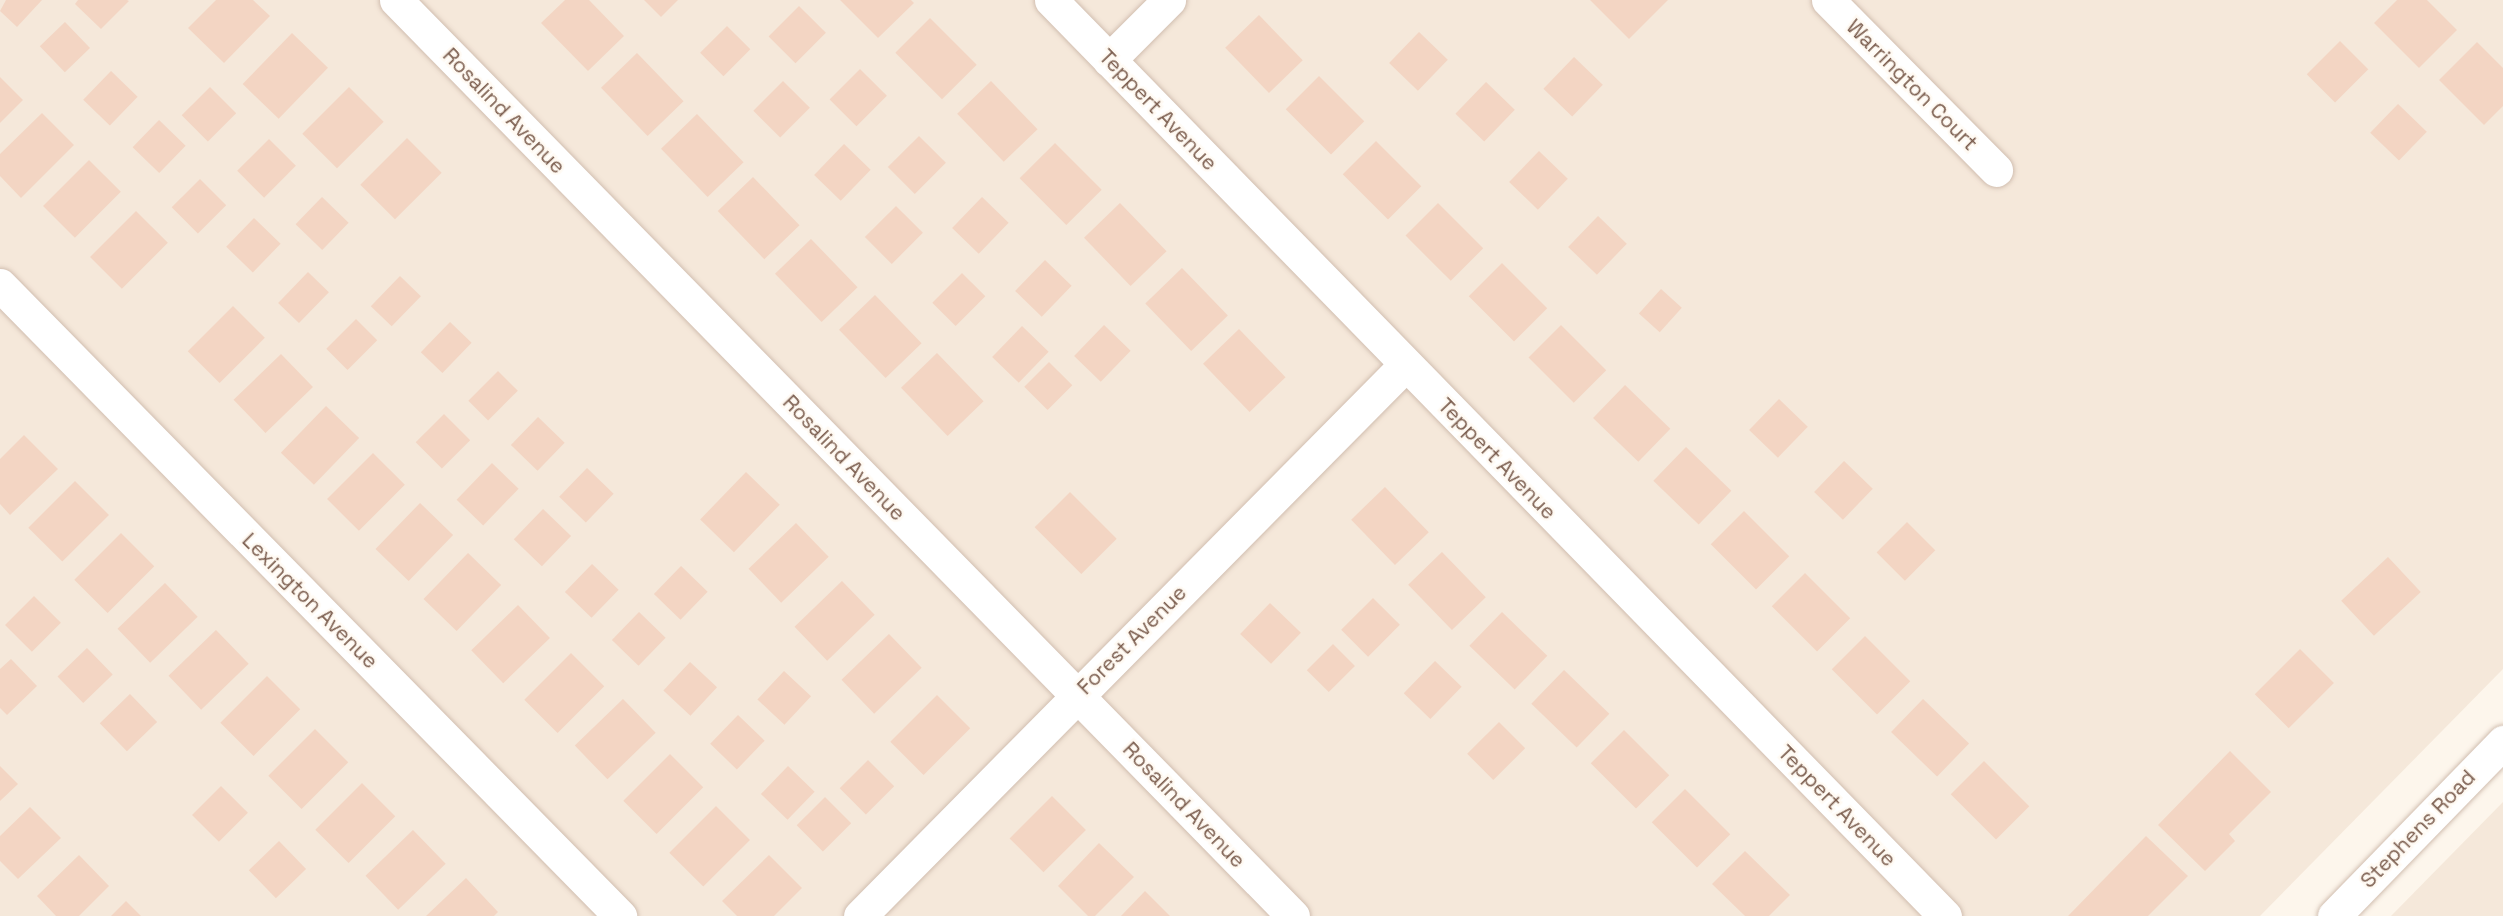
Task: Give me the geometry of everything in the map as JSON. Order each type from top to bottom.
[{"type":"street","name":"Rosalind Avenue","points":[[396,0],[1293,916]]},
{"type":"street","name":"Teppert Avenue","points":[[1051,0],[1945,916]]},
{"type":"street","points":[[1109,60],[1169,0]]},
{"type":"street","name":"Warrington Court","points":[[1828,0],[1996,170]]},
{"type":"street","name":"Lexington Avenue","points":[[0,285],[620,916]]},
{"type":"street","name":"Forest Avenue","points":[[860,916],[1405,365]]},
{"type":"street","name":"Stephens Road","points":[[2334,916],[2503,742]]},
{"type":"shaded area","points":[[0,0],[2503,0],[2503,669],[2260,916],[0,916]]},
{"type":"shaded area","points":[[2503,802],[2503,916],[2391,916]]},
{"type":"building","points":[[6,0],[42,0],[17,27],[0,11]]},
{"type":"building","points":[[78,0],[129,1],[101,29],[75,4]]},
{"type":"building","points":[[216,0],[253,0],[270,16],[224,63],[188,28]]},
{"type":"building","points":[[565,0],[589,0],[624,36],[588,71],[541,23]]},
{"type":"building","points":[[644,0],[678,0],[661,17]]},
{"type":"building","points":[[840,0],[911,0],[914,3],[878,38]]},
{"type":"building","points":[[1590,0],[1668,0],[1629,39]]},
{"type":"building","points":[[2397,0],[2427,0],[2457,30],[2419,68],[2374,23]]},
{"type":"building","points":[[799,6],[826,33],[795,63],[769,36]]},
{"type":"building","points":[[1259,15],[1303,60],[1269,93],[1225,48]]},
{"type":"building","points":[[930,18],[977,65],[942,99],[895,53]]},
{"type":"building","points":[[65,22],[90,48],[65,72],[40,46]]},
{"type":"building","points":[[727,26],[750,49],[723,76],[700,53]]},
{"type":"building","points":[[1419,32],[1448,60],[1418,91],[1389,63]]},
{"type":"building","points":[[292,33],[328,68],[279,119],[243,84]]},
{"type":"building","points":[[2340,41],[2368,69],[2335,103],[2307,74]]},
{"type":"building","points":[[2477,42],[2503,68],[2503,106],[2484,125],[2439,80]]},
{"type":"building","points":[[637,53],[684,101],[648,136],[601,88]]},
{"type":"building","points":[[1574,57],[1603,85],[1572,116],[1543,89]]},
{"type":"building","points":[[860,69],[887,96],[856,126],[830,99]]},
{"type":"building","points":[[111,71],[138,97],[110,125],[83,100]]},
{"type":"building","points":[[1319,76],[1364,121],[1331,154],[1286,109]]},
{"type":"building","points":[[0,77],[23,100],[0,123]]},
{"type":"building","points":[[783,81],[810,108],[780,138],[753,111]]},
{"type":"building","points":[[991,81],[1038,129],[1004,162],[957,114]]},
{"type":"building","points":[[1486,82],[1515,110],[1484,141],[1455,114]]},
{"type":"building","points":[[210,87],[236,113],[208,141],[182,115]]},
{"type":"building","points":[[349,87],[384,122],[337,168],[302,134]]},
{"type":"building","points":[[2398,104],[2427,132],[2399,161],[2370,133]]},
{"type":"building","points":[[42,113],[74,145],[21,198],[0,176],[0,154]]},
{"type":"building","points":[[697,114],[744,162],[708,197],[661,149]]},
{"type":"building","points":[[159,120],[186,146],[159,173],[133,147]]},
{"type":"building","points":[[919,136],[946,163],[915,194],[888,167]]},
{"type":"building","points":[[407,138],[442,173],[395,219],[360,185]]},
{"type":"building","points":[[269,139],[296,166],[264,198],[237,171]]},
{"type":"building","points":[[1376,141],[1421,186],[1388,219],[1343,174]]},
{"type":"building","points":[[1055,143],[1102,190],[1066,225],[1020,178]]},
{"type":"building","points":[[844,144],[871,170],[841,201],[814,175]]},
{"type":"building","points":[[1539,151],[1568,179],[1538,210],[1509,182]]},
{"type":"building","points":[[89,160],[121,192],[75,238],[43,206]]},
{"type":"building","points":[[753,177],[800,225],[764,259],[718,211]]},
{"type":"building","points":[[200,179],[226,205],[198,233],[172,207]]},
{"type":"building","points":[[322,197],[349,223],[322,250],[296,224]]},
{"type":"building","points":[[982,197],[1009,223],[979,254],[952,228]]},
{"type":"building","points":[[1120,203],[1167,251],[1131,286],[1084,238]]},
{"type":"building","points":[[1438,203],[1483,248],[1451,281],[1405,236]]},
{"type":"building","points":[[896,206],[923,233],[892,264],[865,237]]},
{"type":"building","points":[[136,211],[168,243],[122,289],[90,257]]},
{"type":"building","points":[[1598,216],[1627,244],[1597,275],[1568,247]]},
{"type":"building","points":[[254,218],[281,244],[253,272],[226,247]]},
{"type":"building","points":[[811,239],[858,287],[822,322],[775,274]]},
{"type":"building","points":[[1045,260],[1072,286],[1042,317],[1015,291]]},
{"type":"building","points":[[1502,263],[1547,308],[1514,341],[1469,296]]},
{"type":"building","points":[[1182,268],[1228,315],[1191,351],[1145,303]]},
{"type":"building","points":[[308,272],[329,292],[299,323],[278,303]]},
{"type":"building","points":[[962,273],[985,296],[956,326],[932,303]]},
{"type":"building","points":[[400,276],[421,296],[392,326],[371,306]]},
{"type":"building","points":[[1661,289],[1682,308],[1660,332],[1639,314]]},
{"type":"building","points":[[875,295],[922,343],[886,378],[839,330]]},
{"type":"building","points":[[233,306],[265,338],[220,383],[188,351]]},
{"type":"building","points":[[356,319],[377,340],[348,370],[326,349]]},
{"type":"building","points":[[450,322],[472,343],[442,373],[421,352]]},
{"type":"building","points":[[1104,325],[1131,351],[1101,382],[1074,356]]},
{"type":"building","points":[[1561,325],[1606,370],[1574,403],[1528,358]]},
{"type":"building","points":[[1022,326],[1049,352],[1019,383],[992,357]]},
{"type":"building","points":[[1239,329],[1286,377],[1250,412],[1203,364]]},
{"type":"building","points":[[937,353],[984,401],[948,436],[901,388]]},
{"type":"building","points":[[281,354],[313,387],[265,433],[234,400]]},
{"type":"building","points":[[1049,362],[1072,385],[1048,410],[1024,387]]},
{"type":"building","points":[[498,371],[518,391],[488,420],[468,401]]},
{"type":"building","points":[[1625,385],[1670,429],[1638,462],[1593,418]]},
{"type":"building","points":[[1779,399],[1808,427],[1778,458],[1749,430]]},
{"type":"building","points":[[326,406],[359,438],[314,485],[281,453]]},
{"type":"building","points":[[444,414],[470,440],[442,468],[416,442]]},
{"type":"building","points":[[538,417],[565,443],[538,471],[511,445]]},
{"type":"building","points":[[24,435],[58,469],[10,515],[0,504],[0,459]]},
{"type":"building","points":[[1686,447],[1731,491],[1699,525],[1653,481]]},
{"type":"building","points":[[373,453],[405,485],[359,531],[327,499]]},
{"type":"building","points":[[1844,461],[1873,489],[1843,520],[1814,492]]},
{"type":"building","points":[[492,463],[519,489],[483,525],[457,500]]},
{"type":"building","points":[[587,468],[614,494],[586,522],[559,497]]},
{"type":"building","points":[[746,472],[780,505],[734,552],[700,519]]},
{"type":"building","points":[[75,481],[109,515],[62,562],[28,528]]},
{"type":"building","points":[[1385,487],[1429,532],[1395,565],[1351,520]]},
{"type":"building","points":[[1070,492],[1117,539],[1081,574],[1035,527]]},
{"type":"building","points":[[420,503],[453,535],[409,581],[376,549]]},
{"type":"building","points":[[543,509],[571,536],[542,566],[514,539]]},
{"type":"building","points":[[1744,511],[1789,556],[1756,589],[1711,544]]},
{"type":"building","points":[[1907,522],[1935,550],[1905,581],[1877,552]]},
{"type":"building","points":[[796,523],[829,557],[781,603],[749,569]]},
{"type":"building","points":[[121,533],[154,566],[108,613],[74,580]]},
{"type":"building","points":[[1442,552],[1486,597],[1452,630],[1408,585]]},
{"type":"building","points":[[468,553],[501,585],[457,631],[424,599]]},
{"type":"building","points":[[2388,557],[2421,592],[2374,636],[2341,601]]},
{"type":"building","points":[[592,564],[619,590],[592,618],[565,592]]},
{"type":"building","points":[[681,566],[708,592],[681,620],[654,594]]},
{"type":"building","points":[[1805,573],[1850,618],[1817,651],[1772,606]]},
{"type":"building","points":[[842,581],[875,615],[827,661],[795,627]]},
{"type":"building","points":[[165,583],[198,617],[150,663],[118,629]]},
{"type":"building","points":[[34,596],[61,623],[32,652],[5,625]]},
{"type":"building","points":[[1373,598],[1400,625],[1368,657],[1341,630]]},
{"type":"building","points":[[1270,603],[1301,633],[1271,664],[1240,634]]},
{"type":"building","points":[[518,605],[550,638],[503,683],[471,650]]},
{"type":"building","points":[[639,612],[666,638],[639,666],[612,640]]},
{"type":"building","points":[[1502,612],[1547,656],[1515,690],[1469,646]]},
{"type":"building","points":[[216,630],[249,664],[201,710],[169,676]]},
{"type":"building","points":[[889,634],[922,668],[874,714],[842,680]]},
{"type":"building","points":[[1865,636],[1910,681],[1877,714],[1832,669]]},
{"type":"building","points":[[1333,644],[1355,666],[1329,692],[1307,670]]},
{"type":"building","points":[[87,648],[113,675],[83,703],[58,676]]},
{"type":"building","points":[[2300,649],[2334,683],[2289,728],[2255,694]]},
{"type":"building","points":[[571,653],[604,686],[558,733],[524,700]]},
{"type":"building","points":[[11,659],[37,686],[7,715],[0,708],[0,669]]},
{"type":"building","points":[[1435,661],[1462,687],[1430,719],[1404,693]]},
{"type":"building","points":[[690,662],[717,687],[690,716],[663,691]]},
{"type":"building","points":[[1564,670],[1609,714],[1577,748],[1531,704]]},
{"type":"building","points":[[784,671],[811,696],[784,725],[757,700]]},
{"type":"building","points":[[267,676],[300,709],[254,756],[220,723]]},
{"type":"building","points":[[130,694],[157,722],[127,751],[100,723]]},
{"type":"building","points":[[937,695],[970,728],[924,775],[890,742]]},
{"type":"building","points":[[623,699],[656,733],[607,779],[575,746]]},
{"type":"building","points":[[1923,699],[1969,743],[1937,777],[1891,732]]},
{"type":"building","points":[[738,715],[765,741],[737,769],[710,744]]},
{"type":"building","points":[[1499,722],[1525,748],[1493,780],[1467,754]]},
{"type":"building","points":[[315,729],[348,762],[302,809],[268,776]]},
{"type":"building","points":[[1624,730],[1669,775],[1636,808],[1591,763]]},
{"type":"building","points":[[2230,751],[2271,792],[2229,834],[2235,841],[2205,871],[2158,825]]},
{"type":"building","points":[[670,754],[703,787],[657,834],[623,801]]},
{"type":"building","points":[[868,760],[894,786],[866,814],[840,788]]},
{"type":"building","points":[[1984,761],[2029,806],[1996,839],[1951,794]]},
{"type":"building","points":[[0,766],[18,784],[0,801]]},
{"type":"building","points":[[788,766],[815,792],[788,820],[761,794]]},
{"type":"building","points":[[362,783],[395,816],[349,863],[315,830]]},
{"type":"building","points":[[221,786],[248,813],[219,842],[192,815]]},
{"type":"building","points":[[1685,789],[1730,834],[1697,867],[1652,822]]},
{"type":"building","points":[[1052,796],[1086,830],[1044,872],[1010,838]]},
{"type":"building","points":[[825,797],[851,823],[823,851],[797,825]]},
{"type":"building","points":[[716,806],[750,840],[703,887],[669,853]]},
{"type":"building","points":[[30,807],[61,838],[18,879],[0,861],[0,836]]},
{"type":"building","points":[[413,830],[446,864],[398,910],[366,876]]},
{"type":"building","points":[[2146,836],[2188,876],[2148,916],[2068,916]]},
{"type":"building","points":[[279,841],[306,869],[276,898],[249,870]]},
{"type":"building","points":[[1099,843],[1134,877],[1095,916],[1088,916],[1058,886]]},
{"type":"building","points":[[1745,851],[1790,895],[1769,916],[1745,916],[1712,884]]},
{"type":"building","points":[[79,855],[109,886],[79,916],[56,916],[37,896]]},
{"type":"building","points":[[769,855],[802,888],[774,916],[737,916],[722,901]]},
{"type":"building","points":[[466,878],[498,912],[494,916],[426,916]]},
{"type":"building","points":[[1145,891],[1170,916],[1121,916]]},
{"type":"building","points":[[126,901],[141,916],[111,916]]}]
